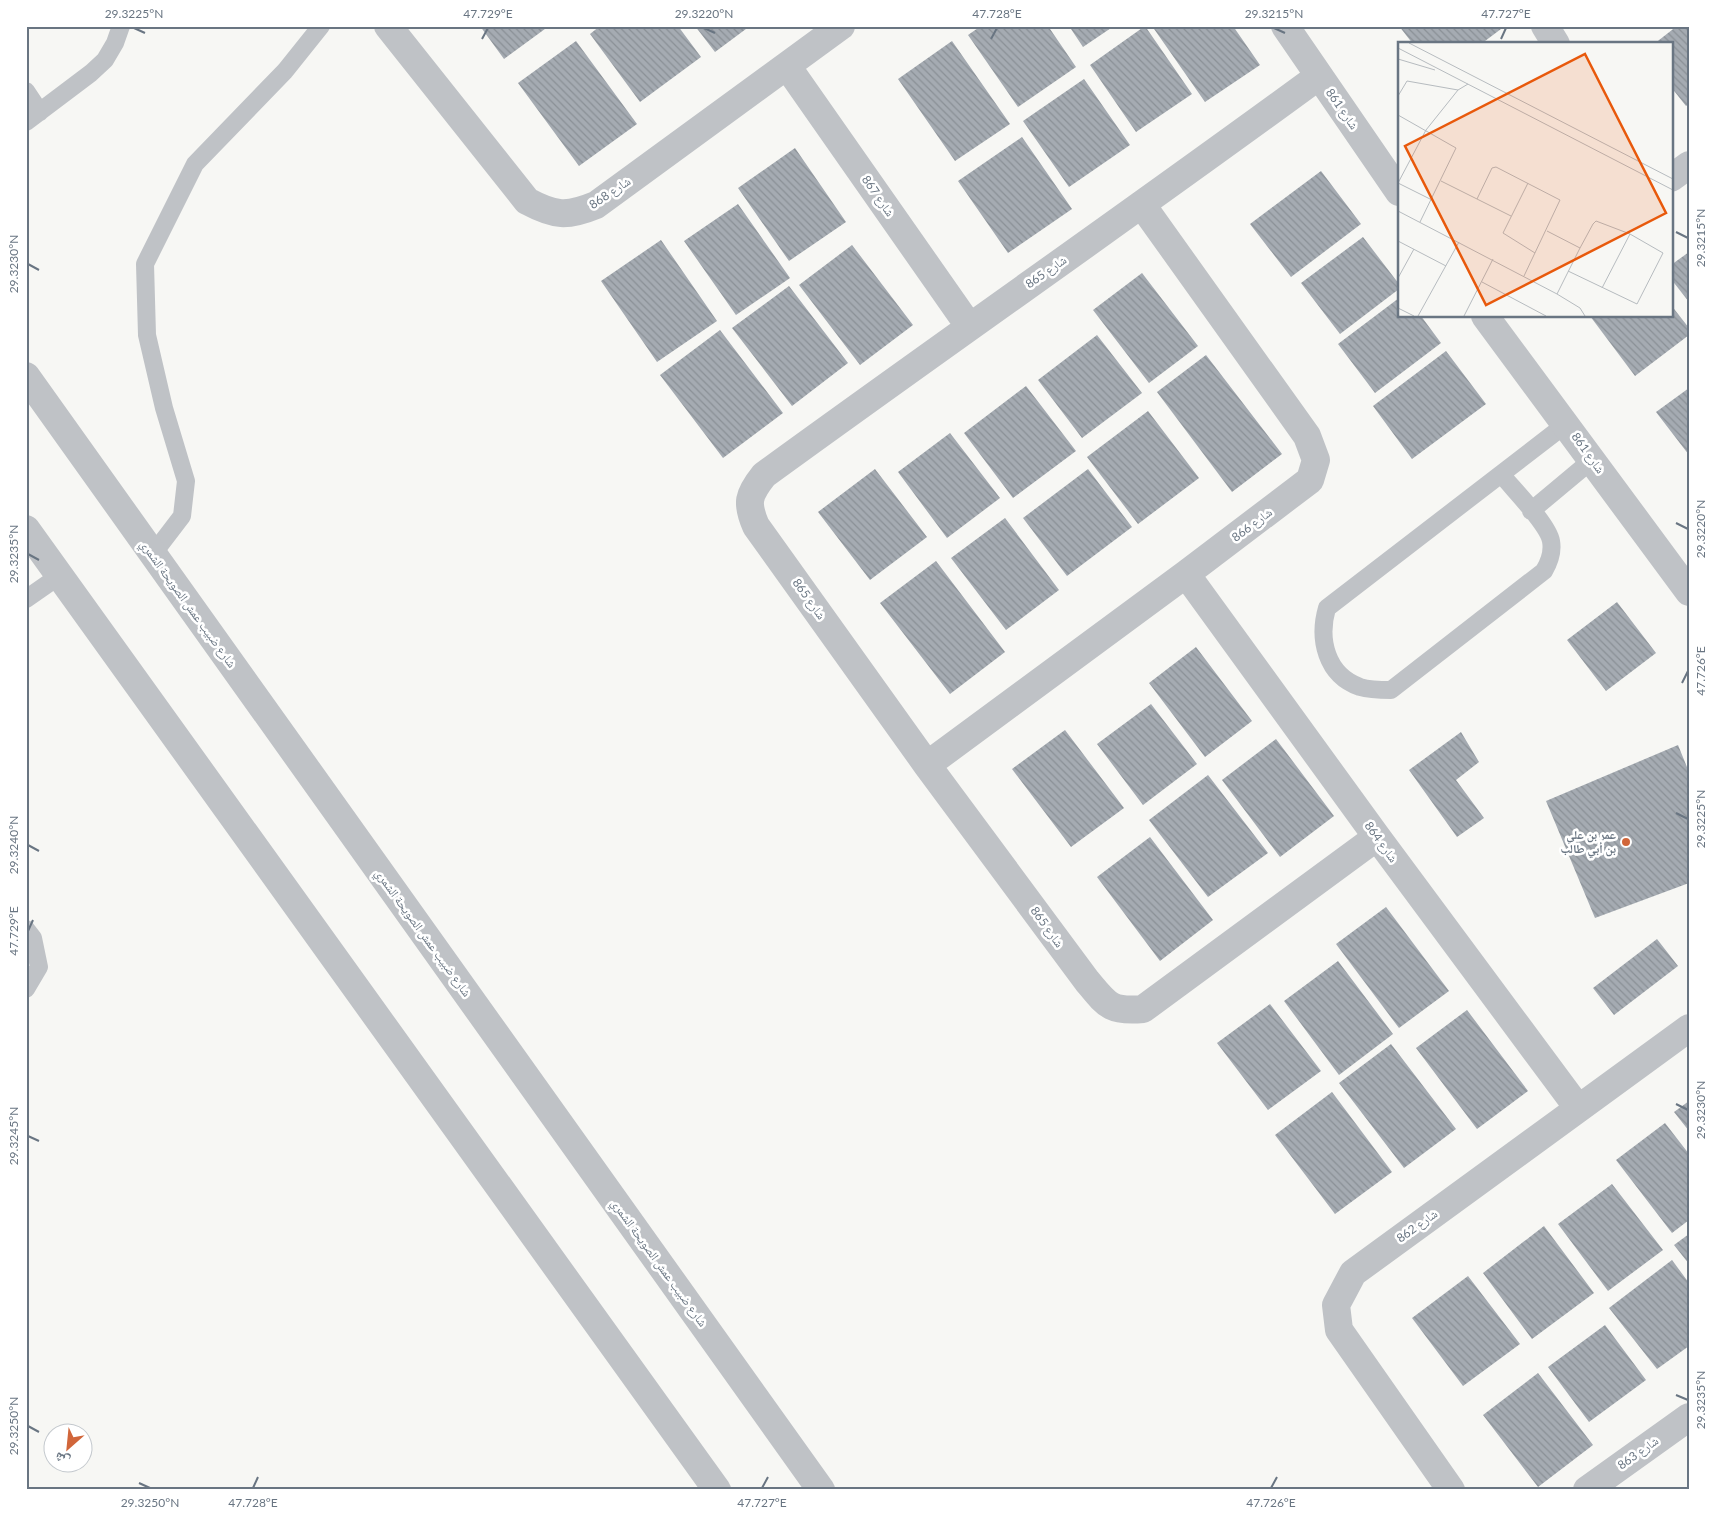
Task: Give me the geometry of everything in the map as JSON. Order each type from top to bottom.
[{"type":"street","name":"شارع 868","points":[[388,26],[527,201],[542,209],[556,213],[576,213],[596,205],[841,26]]},
{"type":"street","name":"شارع 861","points":[[1285,26],[1398,191]]},
{"type":"street","points":[[1545,26],[1555,42]]},
{"type":"street","name":"شارع 867","points":[[787,66],[969,326]]},
{"type":"street","name":"شارع 865","points":[[1319,76],[764,475],[753,488],[749,500],[750,512],[756,526],[927,765],[1105,1003],[1124,1011],[1143,1010],[1377,837]]},
{"type":"street","points":[[1672,177],[1689,165]]},
{"type":"street","name":"شارع 866","points":[[927,765],[1310,480],[1316,460],[1307,436],[1142,205]]},
{"type":"street","name":"شارع 861","points":[[1486,318],[1592,460],[1685,579]]},
{"type":"street","name":"شارع ضبيب عمش الصويحة الشمري","points":[[26,376],[821,1490]]},
{"type":"street","points":[[26,530],[717,1490]]},
{"type":"street","name":"شارع 864","points":[[1186,574],[1377,837],[1578,1108]]},
{"type":"street","name":"شارع 862","points":[[1451,1490],[1339,1330],[1336,1305],[1353,1273],[1689,1028]]},
{"type":"street","name":"شارع 863","points":[[1587,1490],[1689,1417]]},
{"type":"lane","points":[[26,92],[33,117],[91,73],[105,60],[115,44],[121,26]]},
{"type":"lane","points":[[153,554],[182,516],[186,481],[164,408],[147,335],[145,264],[195,164],[285,72],[321,26]]},
{"type":"lane","points":[[1501,474],[1548,533],[1552,550],[1550,561],[1544,571],[1391,690],[1374,690],[1358,686],[1345,678],[1333,665],[1326,651],[1323,637],[1323,622],[1327,608],[1501,474],[1566,424]]},
{"type":"lane","points":[[1531,510],[1592,460]]},
{"type":"lane","points":[[26,600],[59,576]]},
{"type":"lane","points":[[26,929],[33,938],[39,967],[26,989]]},
{"type":"building","points":[[480,26],[549,26],[504,59]]},
{"type":"building","points":[[600,26],[678,26],[701,57],[640,102],[590,34]]},
{"type":"building","points":[[695,26],[750,26],[715,52]]},
{"type":"building","points":[[981,26],[1048,26],[1076,67],[1018,107],[968,35]]},
{"type":"building","points":[[1069,26],[1114,26],[1083,47]]},
{"type":"building","points":[[1145,26],[1192,94],[1136,132],[1090,65]]},
{"type":"building","points":[[1152,26],[1233,26],[1260,65],[1205,102]]},
{"type":"building","points":[[1399,26],[1499,26],[1501,29],[1484,42],[1411,42]]},
{"type":"building","points":[[1677,26],[1689,26],[1689,104],[1686,106],[1672,88],[1672,42],[1657,42]]},
{"type":"building","points":[[576,41],[637,124],[579,166],[518,83]]},
{"type":"building","points":[[952,41],[1010,124],[955,161],[898,79]]},
{"type":"building","points":[[1084,79],[1130,145],[1069,187],[1023,121]]},
{"type":"building","points":[[1022,137],[1072,209],[1008,253],[958,181]]},
{"type":"building","points":[[795,148],[846,222],[789,261],[738,188]]},
{"type":"building","points":[[1321,171],[1361,224],[1291,277],[1250,224]]},
{"type":"building","points":[[738,204],[790,278],[736,315],[684,241]]},
{"type":"building","points":[[1363,237],[1398,283],[1398,290],[1340,334],[1301,283]]},
{"type":"building","points":[[661,240],[717,321],[657,362],[601,281]]},
{"type":"building","points":[[852,245],[913,325],[860,365],[799,285]]},
{"type":"building","points":[[1689,252],[1689,302],[1672,280],[1672,264]]},
{"type":"building","points":[[1142,273],[1198,346],[1149,383],[1093,310]]},
{"type":"building","points":[[789,286],[848,363],[792,406],[732,328]]},
{"type":"building","points":[[1398,299],[1398,318],[1422,318],[1441,343],[1375,393],[1338,344]]},
{"type":"building","points":[[1672,306],[1689,328],[1689,335],[1635,376],[1592,318],[1672,318]]},
{"type":"building","points":[[720,330],[783,413],[723,458],[660,375]]},
{"type":"building","points":[[1097,335],[1142,393],[1082,438],[1038,380]]},
{"type":"building","points":[[1446,351],[1486,404],[1412,459],[1373,406]]},
{"type":"building","points":[[1206,355],[1282,454],[1232,492],[1157,392]]},
{"type":"building","points":[[1026,386],[1076,451],[1013,498],[964,433]]},
{"type":"building","points":[[1689,388],[1689,455],[1656,412]]},
{"type":"building","points":[[1148,411],[1199,478],[1138,524],[1087,457]]},
{"type":"building","points":[[950,433],[1000,498],[947,538],[898,472]]},
{"type":"building","points":[[875,469],[927,537],[870,580],[818,512]]},
{"type":"building","points":[[1088,469],[1132,527],[1067,576],[1023,518]]},
{"type":"building","points":[[1005,518],[1059,590],[1006,630],[951,558]]},
{"type":"building","points":[[936,561],[1005,652],[950,694],[880,603]]},
{"type":"building","points":[[1617,602],[1656,653],[1606,691],[1567,640]]},
{"type":"building","points":[[1196,647],[1252,721],[1205,757],[1149,683]]},
{"type":"building","points":[[1151,704],[1197,764],[1143,805],[1097,744]]},
{"type":"building","points":[[1065,730],[1124,808],[1071,847],[1012,769]]},
{"type":"building","points":[[1461,732],[1479,762],[1456,780],[1484,818],[1457,837],[1409,770]]},
{"type":"building","points":[[1276,739],[1334,816],[1280,857],[1222,780]]},
{"type":"building","name":"عمر بن علي بن أبي طالب","points":[[1678,745],[1689,772],[1689,883],[1595,918],[1546,801]]},
{"type":"building","points":[[1208,775],[1268,853],[1208,897],[1149,820]]},
{"type":"building","points":[[1150,837],[1213,920],[1160,961],[1097,877]]},
{"type":"building","points":[[1386,907],[1449,991],[1399,1028],[1336,944]]},
{"type":"building","points":[[1657,939],[1678,966],[1614,1015],[1593,988]]},
{"type":"building","points":[[1338,961],[1393,1034],[1339,1075],[1284,1001]]},
{"type":"building","points":[[1270,1004],[1321,1071],[1268,1110],[1217,1043]]},
{"type":"building","points":[[1467,1010],[1528,1091],[1477,1129],[1416,1048]]},
{"type":"building","points":[[1391,1044],[1456,1129],[1404,1168],[1339,1083]]},
{"type":"building","points":[[1332,1092],[1392,1172],[1335,1214],[1275,1135]]},
{"type":"building","points":[[1689,1101],[1689,1131],[1674,1112]]},
{"type":"building","points":[[1665,1123],[1689,1154],[1689,1220],[1672,1233],[1616,1160]]},
{"type":"building","points":[[1612,1184],[1663,1250],[1608,1291],[1558,1224]]},
{"type":"building","points":[[1544,1226],[1594,1293],[1532,1339],[1483,1273]]},
{"type":"building","points":[[1689,1234],[1689,1264],[1674,1245]]},
{"type":"building","points":[[1672,1260],[1689,1283],[1689,1346],[1657,1369],[1609,1308]]},
{"type":"building","points":[[1468,1276],[1520,1344],[1463,1386],[1412,1318]]},
{"type":"building","points":[[1605,1325],[1646,1380],[1589,1422],[1548,1367]]},
{"type":"building","points":[[1538,1373],[1593,1445],[1538,1487],[1483,1415]]},
{"type":"place","name":"عمر بن علي بن أبي طالب","points":[[1626,842]]}]
